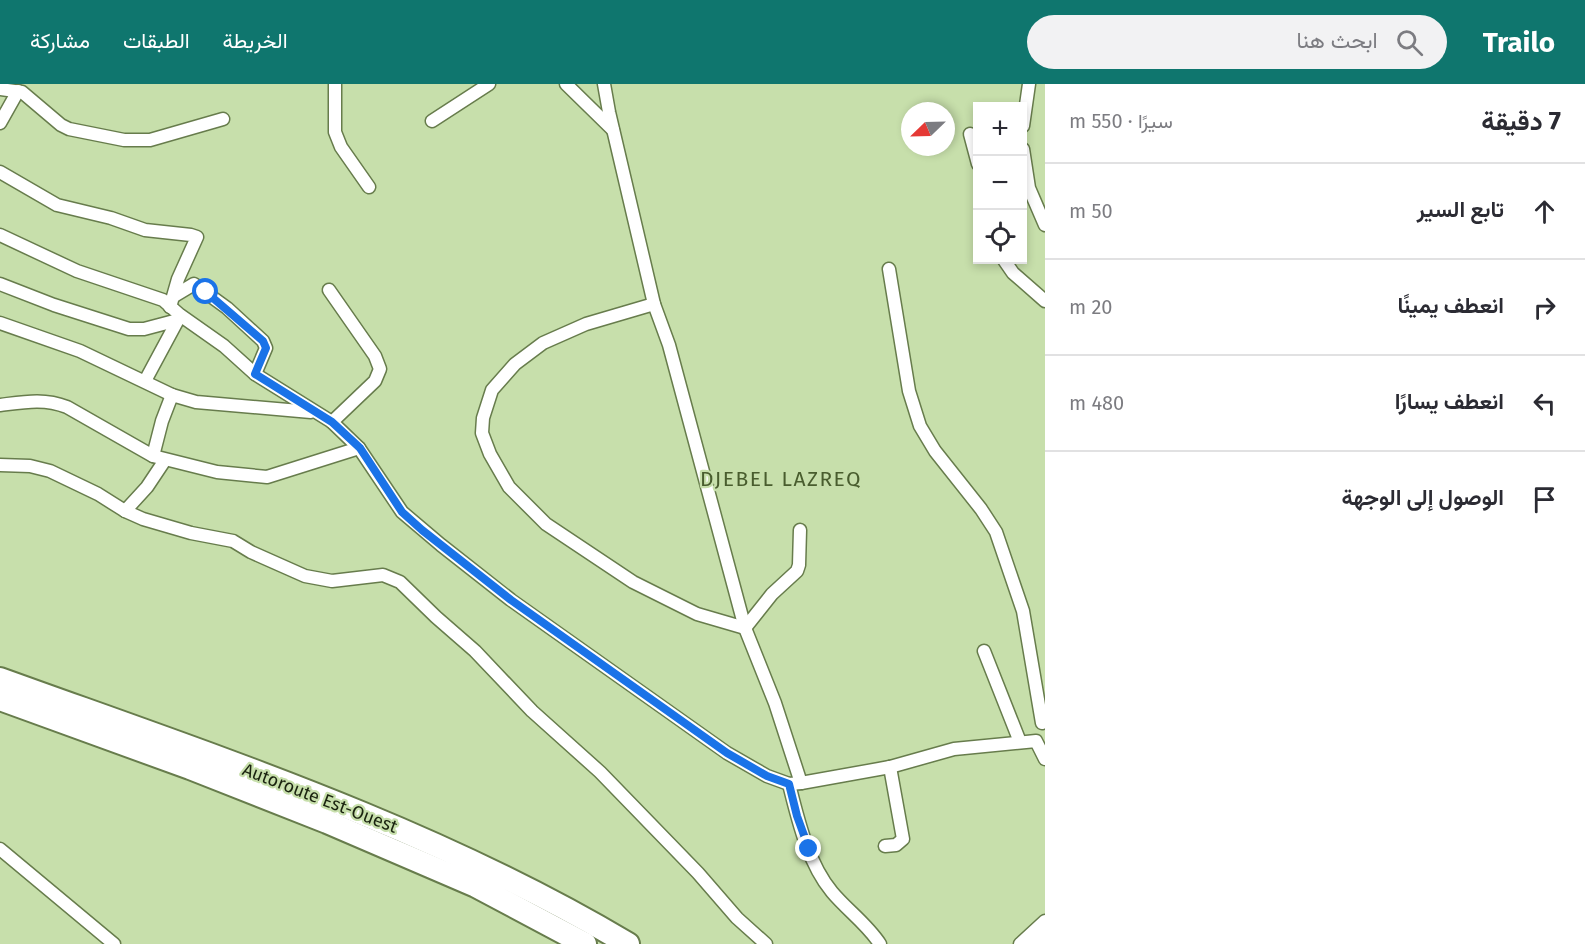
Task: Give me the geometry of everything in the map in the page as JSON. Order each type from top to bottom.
[{"type":"highway","name":"Autoroute Est-Ouest","points":[[0,679],[363,813],[489,870],[600,927],[628,944]]},
{"type":"highway","name":"Autoroute Est-Ouest","points":[[0,699],[190,768],[327,822],[476,886],[585,944]]},
{"type":"main road","points":[[1037,944],[1045,936]]},
{"type":"street","points":[[335,84],[335,132],[341,147],[369,187]]},
{"type":"street","points":[[432,121],[489,84]]},
{"type":"street","points":[[566,84],[613,131]]},
{"type":"street","points":[[604,84],[654,304],[669,345],[745,628],[775,703],[795,784],[797,816],[825,884],[880,944]]},
{"type":"street","points":[[1026,102],[1029,84]]},
{"type":"street","points":[[0,89],[18,91],[27,95],[61,125],[86,134],[124,140],[150,140],[223,119]]},
{"type":"street","points":[[0,123],[18,91]]},
{"type":"street","points":[[970,134],[976,156]]},
{"type":"street","points":[[1024,156],[1029,188],[1045,225]]},
{"type":"street","points":[[0,172],[43,198],[63,207],[111,218],[153,232],[197,237],[182,267],[172,301],[179,317],[224,346],[255,374],[332,422],[360,448],[402,512],[467,566],[511,600],[727,753],[767,776],[795,784],[890,767],[954,749],[1036,741]]},
{"type":"street","points":[[0,235],[77,271],[162,300],[172,301],[192,285],[196,285],[227,308],[263,341],[266,348],[255,374]]},
{"type":"street","points":[[1007,264],[1013,273],[1045,300]]},
{"type":"street","points":[[890,269],[909,391],[920,426],[934,451],[981,509],[996,532],[1023,611],[1044,722],[1036,741],[1045,759]]},
{"type":"street","points":[[0,284],[129,330],[144,329],[179,317]]},
{"type":"street","points":[[329,290],[375,356],[380,369],[375,381],[332,422]]},
{"type":"street","points":[[654,304],[586,324],[543,343],[515,364],[492,390],[483,418],[482,433],[490,454],[509,487],[546,524],[633,582],[697,614],[745,628]]},
{"type":"street","points":[[145,381],[179,317]]},
{"type":"street","points":[[0,323],[80,351],[172,395],[196,402],[318,413]]},
{"type":"street","points":[[125,511],[147,487],[159,458],[162,420],[172,395]]},
{"type":"street","points":[[0,405],[43,400],[67,406],[159,458],[217,472],[267,477],[360,448]]},
{"type":"street","points":[[0,465],[30,466],[50,471],[98,494],[125,511],[161,525],[233,541],[251,552],[305,576],[333,581],[383,575],[400,582],[475,651],[532,711],[600,772],[698,873],[737,918],[766,944]]},
{"type":"street","points":[[745,628],[772,594],[797,571],[800,530]]},
{"type":"street","points":[[984,651],[1020,742]]},
{"type":"street","points":[[885,846],[896,845],[903,839],[890,767]]},
{"type":"street","points":[[0,849],[114,944]]},
{"type":"street","points":[[0,862],[22,868]]},
{"type":"street","points":[[1020,944],[1045,921]]},
{"type":"district","name":"DJEBEL LAZREQ","points":[[781,479]]},
{"type":"route","points":[[206,292],[263,341],[266,348],[255,374],[332,422],[360,448],[402,512],[422,530],[511,600],[727,753],[767,776],[789,784],[809,849]]}]
